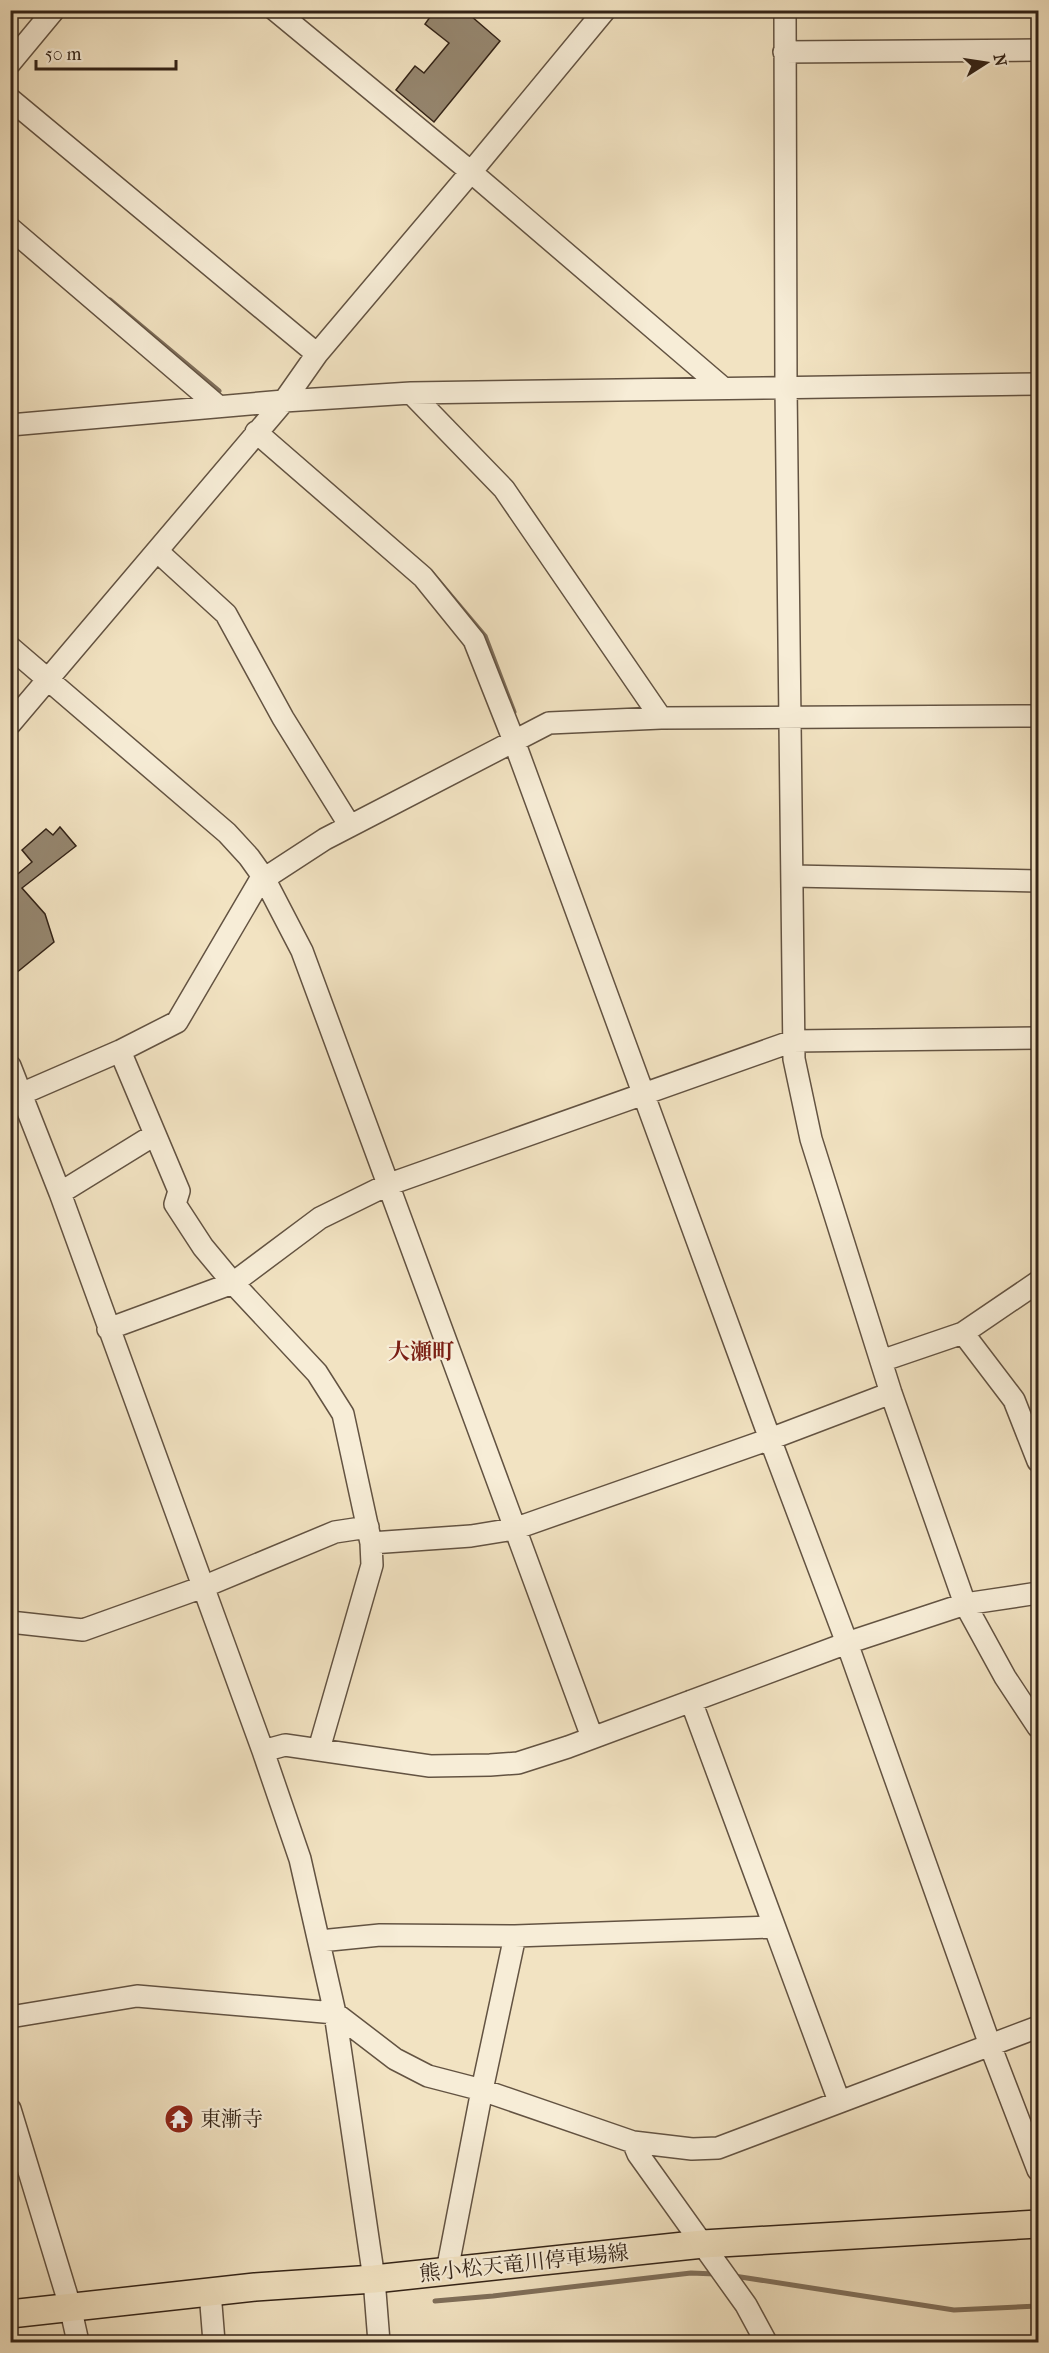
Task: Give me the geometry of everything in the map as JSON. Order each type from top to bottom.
[{"type":"main road","name":"熊小松天竜川停車場線","points":[[10,2314],[70,2306],[374,2279],[703,2244],[1038,2224]]},
{"type":"street","points":[[10,63],[54,10]]},
{"type":"street","points":[[275,10],[471,172],[722,387]]},
{"type":"street","points":[[10,724],[284,400],[316,354],[605,10]]},
{"type":"street","points":[[785,10],[786,387],[794,1059],[811,1140],[891,1393],[965,1604],[1005,1677],[1038,1726]]},
{"type":"street","points":[[784,52],[1038,50]]},
{"type":"street","points":[[10,99],[316,354]]},
{"type":"street","points":[[10,228],[218,406]]},
{"type":"street","points":[[10,425],[284,400],[411,393],[1038,384]]},
{"type":"street","points":[[411,393],[504,489],[662,718]]},
{"type":"street","points":[[256,432],[423,577],[474,640],[847,1643],[990,2045],[1038,2170]]},
{"type":"street","points":[[157,550],[226,614],[283,718],[350,826]]},
{"type":"street","points":[[10,647],[227,833],[264,878],[302,951],[592,1737]]},
{"type":"street","points":[[21,1094],[120,1051],[177,1022],[259,882],[264,878],[325,839],[549,723],[662,718],[1038,716]]},
{"type":"street","points":[[792,876],[1038,881]]},
{"type":"street","points":[[108,1329],[233,1283],[320,1218],[387,1185],[793,1041],[1038,1038]]},
{"type":"street","points":[[120,1051],[179,1191],[175,1204],[203,1247],[233,1283],[317,1373],[343,1414],[370,1535],[372,1565],[319,1749]]},
{"type":"street","points":[[10,1066],[60,1193],[300,1858],[335,2013],[374,2279],[379,2343]]},
{"type":"street","points":[[60,1193],[154,1135]]},
{"type":"street","points":[[881,1360],[963,1333],[1038,1282]]},
{"type":"street","points":[[963,1333],[1014,1400],[1038,1461]]},
{"type":"street","points":[[10,1622],[83,1630],[203,1587],[335,1532],[370,1535],[471,1536],[514,1529],[770,1439],[891,1393]]},
{"type":"street","points":[[263,1751],[285,1745],[430,1766],[518,1763],[847,1643],[965,1604],[1038,1593]]},
{"type":"street","points":[[692,1701],[773,1927],[839,2101]]},
{"type":"street","points":[[320,1941],[380,1935],[515,1936],[773,1927]]},
{"type":"street","points":[[447,2271],[515,1936]]},
{"type":"street","points":[[10,2017],[137,1996],[335,2013],[406,2066],[428,2076],[482,2090],[633,2142],[692,2149],[718,2148],[1038,2027]]},
{"type":"street","points":[[10,2109],[70,2306],[78,2343]]},
{"type":"street","points":[[633,2142],[638,2154],[746,2305],[766,2343]]},
{"type":"street","points":[[210,2292],[214,2343]]},
{"type":"building","points":[[435,10],[464,10],[500,41],[434,122],[396,90],[415,66],[424,73],[449,43],[425,24]]},
{"type":"building","points":[[60,827],[76,846],[22,888],[45,914],[54,942],[10,978],[10,875],[13,878],[32,862],[22,850],[46,829],[53,835]]},
{"type":"waterway","points":[[110,300],[219,391]]},
{"type":"waterway","points":[[431,572],[485,636],[514,712]]},
{"type":"waterway","points":[[435,2301],[691,2273],[715,2274]]},
{"type":"waterway","points":[[734,2276],[954,2310],[1038,2306]]},
{"type":"place","name":"東漸寺","points":[[179,2119]]},
{"type":"district","name":"大瀬町","points":[[421,1352]]}]
